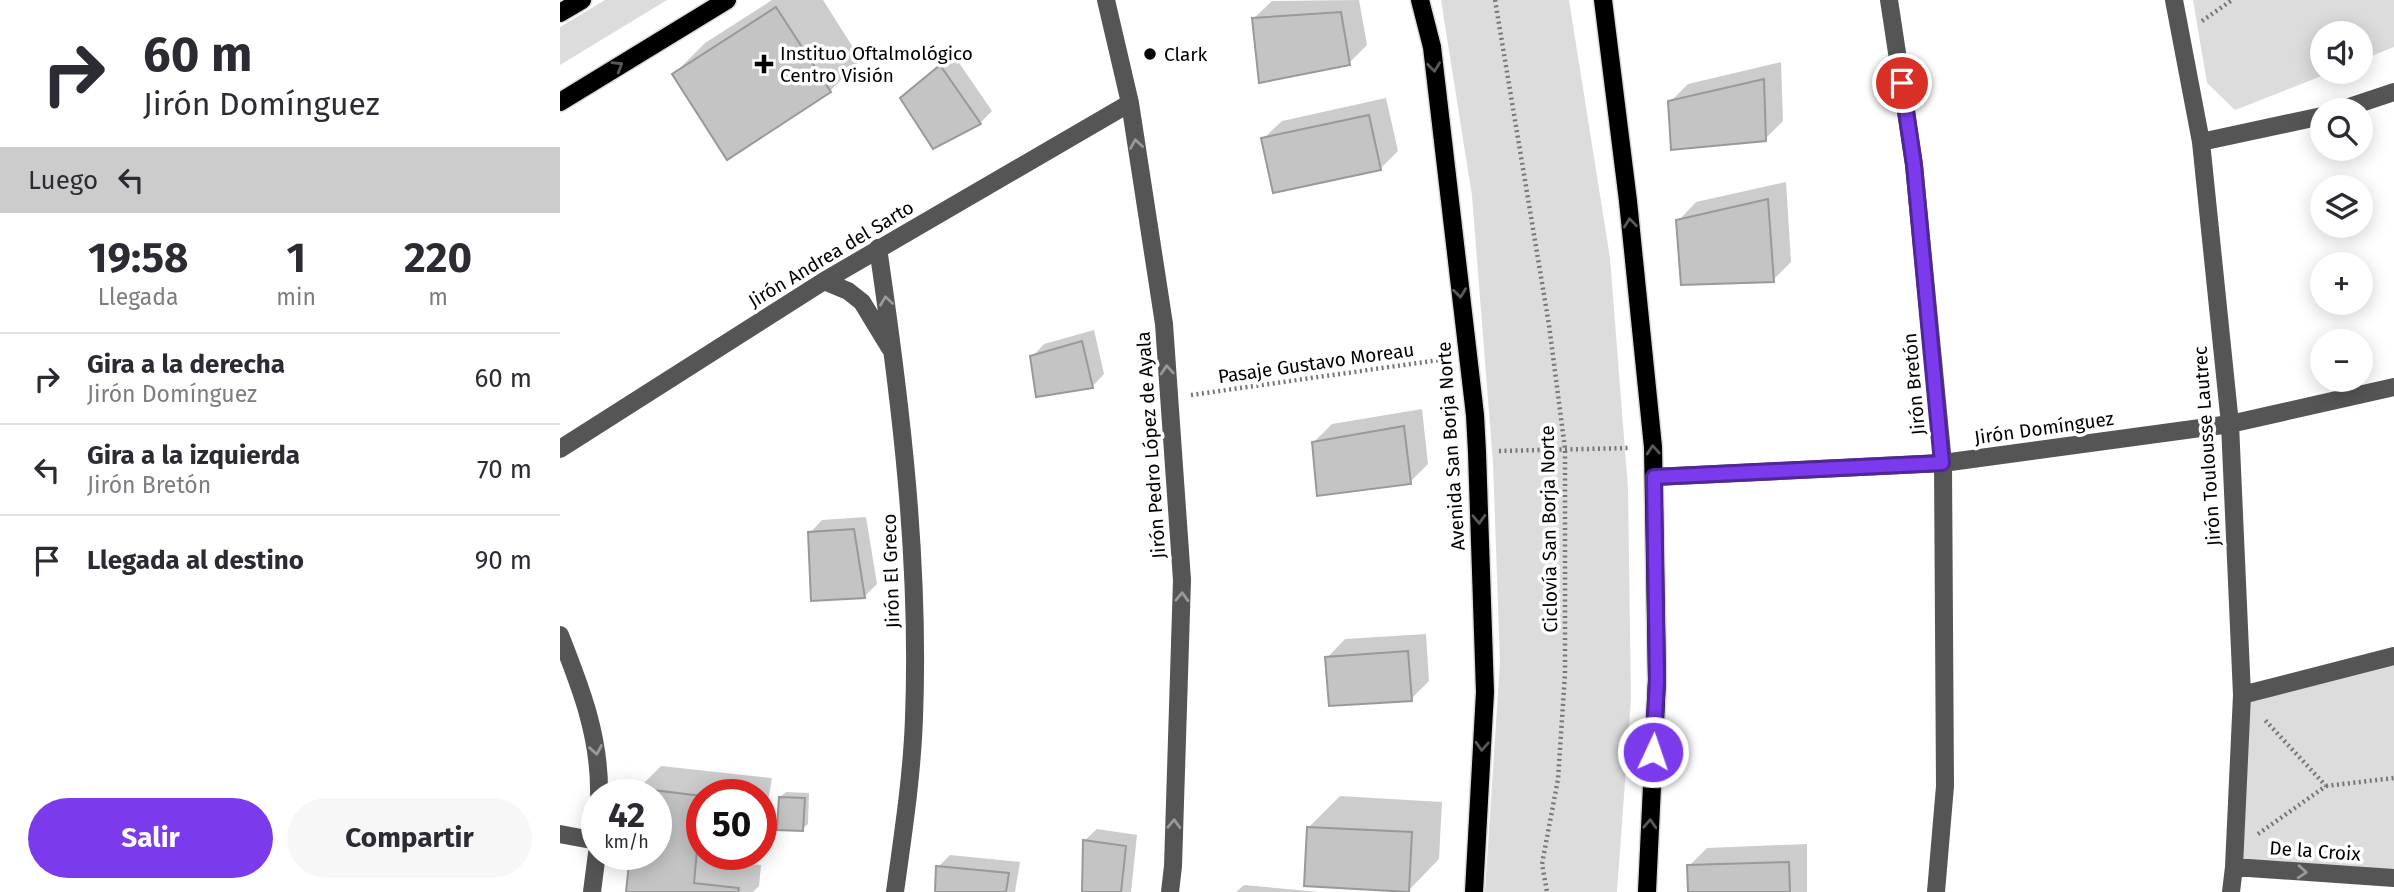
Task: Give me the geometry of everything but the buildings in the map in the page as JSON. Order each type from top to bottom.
[{"type":"main road","points":[[560,13],[582,0]]},
{"type":"main road","points":[[560,102],[727,0]]},
{"type":"main road","name":"Avenida San Borja Norte","points":[[1420,0],[1432,47],[1477,452],[1485,692],[1474,892]]},
{"type":"main road","points":[[1603,0],[1628,201],[1653,447],[1657,680],[1647,892]]},
{"type":"street","name":"Jirón Pedro López de Ayala","points":[[1106,0],[1130,103],[1164,324],[1182,580],[1170,892]]},
{"type":"street","name":"Jirón Bretón","points":[[1889,0],[1914,165],[1942,463],[1945,786],[1936,892]]},
{"type":"street","name":"Jirón Toulousse Lautrec","points":[[2174,0],[2201,142],[2230,424],[2242,695],[2231,892]]},
{"type":"street","points":[[2373,99],[2394,92]]},
{"type":"street","name":"Jirón Andrea del Sarto","points":[[560,449],[878,248],[1130,103]]},
{"type":"street","points":[[2201,142],[2310,119]]},
{"type":"street","name":"Jirón El Greco","points":[[878,248],[893,354],[910,517],[915,650],[914,720],[909,785],[895,892]]},
{"type":"street","points":[[824,281],[848,291],[862,302],[893,354]]},
{"type":"street","name":"Jirón Domínguez","points":[[1654,477],[1942,463],[2230,424],[2394,387]]},
{"type":"street","points":[[560,635],[588,705],[600,779]]},
{"type":"street","points":[[2242,695],[2394,656]]},
{"type":"street","points":[[560,834],[581,838]]},
{"type":"street","name":"De la Croix","points":[[2234,859],[2394,878]]},
{"type":"street","points":[[592,892],[595,870]]},
{"type":"path","name":"Ciclovía San Borja Norte","points":[[1495,0],[1549,325],[1565,449],[1565,674],[1558,779],[1542,864],[1546,892]]},
{"type":"path","points":[[2181,36],[2232,0]]},
{"type":"path","name":"Pasaje Gustavo Moreau","points":[[1169,398],[1468,356]]},
{"type":"path","points":[[1477,452],[1653,447]]},
{"type":"path","points":[[2242,695],[2326,786]]},
{"type":"path","points":[[2234,859],[2326,786],[2394,778]]},
{"type":"shaded area","points":[[605,0],[667,0],[560,65],[560,27]]},
{"type":"shaded area","points":[[1441,0],[1569,0],[1610,258],[1628,489],[1631,699],[1617,892],[1485,892],[1500,662],[1493,463],[1472,196]]},
{"type":"shaded area","points":[[2193,0],[2394,0],[2394,47],[2373,55],[2373,21],[2310,21],[2310,81],[2235,110],[2207,83]]},
{"type":"shaded area","points":[[2394,656],[2394,878],[2234,867],[2242,695]]},
{"type":"place","name":"Clark","points":[[1150,54]]},
{"type":"place","name":"Instituo Oftalmológico Centro Visión","points":[[764,64]]},
{"type":"route","points":[[1653,752],[1657,680],[1654,477],[1942,463],[1914,165],[1902,83]]}]
